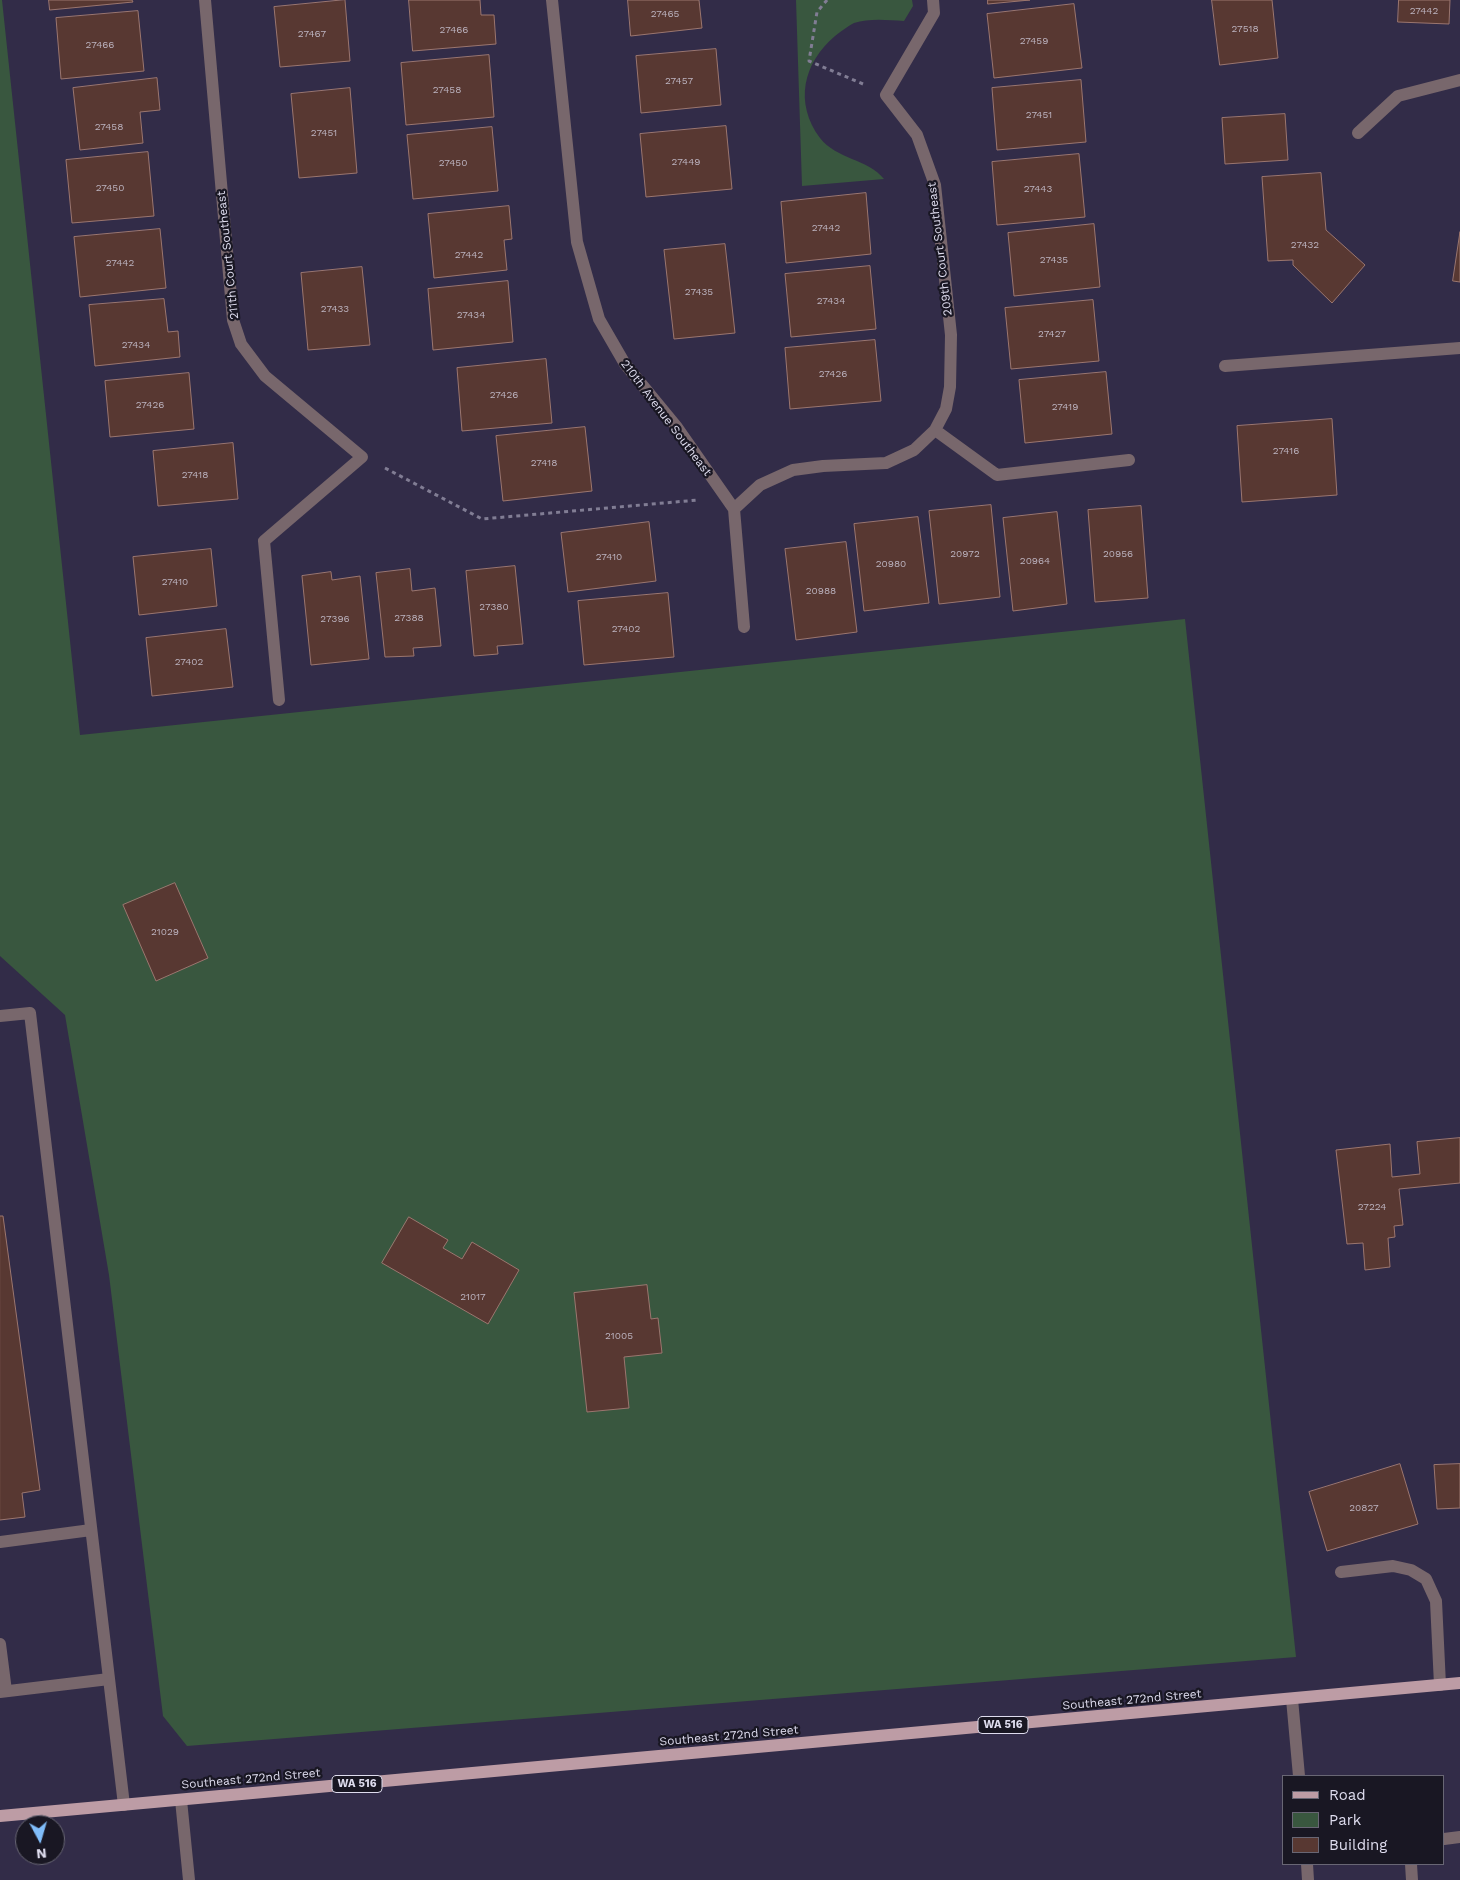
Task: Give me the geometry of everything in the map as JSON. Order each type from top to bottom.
[{"type":"main road","name":"Southeast 272nd Street","points":[[0,1816],[1460,1683]]},
{"type":"street","name":"211th Court Southeast","points":[[205,0],[233,320],[241,344],[265,376],[362,457]]},
{"type":"street","name":"210th Avenue Southeast","points":[[552,0],[577,242],[599,319],[625,364],[676,426],[734,509]]},
{"type":"street","points":[[886,94],[934,13],[933,0]]},
{"type":"street","points":[[1358,133],[1398,96],[1460,80]]},
{"type":"street","name":"209th Court Southeast","points":[[734,509],[760,485],[793,470],[823,466],[886,463],[914,450],[935,430],[946,409],[950,387],[951,335],[935,186],[917,136],[886,94]]},
{"type":"street","points":[[1225,366],[1460,348]]},
{"type":"street","points":[[935,430],[997,475],[1129,460]]},
{"type":"street","points":[[279,700],[264,541],[362,457]]},
{"type":"street","points":[[734,509],[744,628]]},
{"type":"street","points":[[0,1016],[30,1013],[124,1805]]},
{"type":"street","points":[[0,1542],[91,1530]]},
{"type":"street","points":[[1341,1572],[1393,1566],[1411,1570],[1426,1579],[1436,1601],[1440,1685]]},
{"type":"street","points":[[0,1644],[3,1691],[109,1679]]},
{"type":"street","points":[[1292,1699],[1299,1775]]},
{"type":"street","points":[[181,1800],[189,1880]]},
{"type":"street","points":[[1445,1839],[1460,1837]]},
{"type":"street","points":[[1307,1865],[1308,1880]]},
{"type":"street","points":[[1411,1865],[1412,1880]]},
{"type":"path","points":[[828,0],[817,12],[809,61],[886,94]]},
{"type":"path","points":[[362,457],[482,519],[726,498]]},
{"type":"green space","points":[[0,0],[2,0],[80,735],[1185,619],[1296,1657],[187,1746],[163,1716],[109,1275],[65,1015],[0,956]]},
{"type":"green space","points":[[796,0],[912,0],[913,6],[904,21],[860,21],[852,24],[835,36],[816,58],[809,71],[806,84],[807,111],[812,125],[820,138],[834,150],[870,167],[884,179],[802,186]]},
{"type":"building","points":[[49,0],[132,0],[133,2],[50,10]]},
{"type":"building","points":[[345,0],[350,61],[280,67],[274,7]]},
{"type":"building","points":[[409,0],[480,0],[481,15],[494,15],[496,44],[413,51]]},
{"type":"building","points":[[628,0],[699,0],[702,28],[631,36]]},
{"type":"building","points":[[988,0],[1030,0],[988,4]]},
{"type":"building","points":[[1212,0],[1272,0],[1278,58],[1220,65]]},
{"type":"building","points":[[1399,0],[1450,0],[1449,24],[1398,22]]},
{"type":"building","points":[[1074,4],[1082,68],[994,78],[987,14]]},
{"type":"building","points":[[138,11],[144,71],[61,79],[56,18]]},
{"type":"building","points":[[716,49],[721,105],[641,113],[636,56]]},
{"type":"building","points":[[489,55],[494,117],[406,125],[401,63]]},
{"type":"building","points":[[157,78],[160,110],[140,112],[143,143],[80,150],[73,88]]},
{"type":"building","points":[[1081,80],[1086,142],[997,150],[992,88]]},
{"type":"building","points":[[350,88],[357,173],[299,178],[291,94]]},
{"type":"building","points":[[1285,114],[1288,160],[1225,164],[1222,118]]},
{"type":"building","points":[[726,126],[732,189],[646,197],[640,134]]},
{"type":"building","points":[[492,127],[498,191],[413,199],[407,135]]},
{"type":"building","points":[[148,152],[154,216],[72,223],[66,160]]},
{"type":"building","points":[[1079,154],[1085,217],[997,225],[992,162]]},
{"type":"building","points":[[1321,173],[1326,230],[1365,265],[1332,303],[1293,265],[1293,260],[1268,261],[1262,177]]},
{"type":"building","points":[[866,193],[871,254],[786,263],[781,202]]},
{"type":"building","points":[[509,206],[512,239],[504,240],[507,270],[434,278],[428,214]]},
{"type":"building","points":[[1094,224],[1100,287],[1014,296],[1008,233]]},
{"type":"building","points":[[160,229],[166,288],[80,297],[74,237]]},
{"type":"building","points":[[1460,232],[1460,282],[1453,281]]},
{"type":"building","points":[[725,244],[735,333],[674,339],[664,250]]},
{"type":"building","points":[[870,266],[876,329],[791,337],[785,274]]},
{"type":"building","points":[[362,267],[370,345],[308,350],[301,273]]},
{"type":"building","points":[[508,281],[513,342],[433,350],[428,289]]},
{"type":"building","points":[[164,299],[168,332],[178,331],[180,357],[95,366],[89,305]]},
{"type":"building","points":[[1093,300],[1099,361],[1011,369],[1005,308]]},
{"type":"building","points":[[875,340],[881,401],[790,409],[785,348]]},
{"type":"building","points":[[546,359],[552,423],[462,431],[457,368]]},
{"type":"building","points":[[1106,372],[1112,434],[1025,443],[1019,380]]},
{"type":"building","points":[[189,373],[194,429],[110,437],[105,381]]},
{"type":"building","points":[[1332,419],[1337,495],[1242,502],[1237,426]]},
{"type":"building","points":[[585,427],[592,491],[503,501],[496,436]]},
{"type":"building","points":[[233,443],[238,499],[158,506],[153,451]]},
{"type":"building","points":[[991,505],[1000,597],[939,604],[929,511]]},
{"type":"building","points":[[1141,506],[1148,598],[1095,602],[1088,510]]},
{"type":"building","points":[[1057,512],[1067,604],[1013,611],[1003,518]]},
{"type":"building","points":[[918,517],[929,603],[864,611],[854,524]]},
{"type":"building","points":[[649,522],[656,581],[568,592],[561,533]]},
{"type":"building","points":[[846,542],[857,632],[796,640],[785,549]]},
{"type":"building","points":[[211,549],[217,606],[139,615],[133,557]]},
{"type":"building","points":[[515,566],[523,644],[497,646],[498,654],[474,656],[466,571]]},
{"type":"building","points":[[410,569],[412,591],[435,588],[441,646],[413,648],[414,656],[385,657],[376,573]]},
{"type":"building","points":[[331,572],[332,580],[360,576],[369,659],[311,665],[302,576]]},
{"type":"building","points":[[668,593],[674,657],[584,665],[578,601]]},
{"type":"building","points":[[226,629],[233,687],[152,696],[146,638]]},
{"type":"building","points":[[175,883],[208,958],[156,981],[123,905]]},
{"type":"building","points":[[1460,1138],[1460,1183],[1399,1189],[1403,1225],[1394,1226],[1395,1237],[1388,1238],[1390,1267],[1365,1270],[1363,1243],[1347,1244],[1336,1150],[1390,1144],[1392,1177],[1420,1174],[1417,1142]]},
{"type":"building","points":[[0,1216],[3,1216],[40,1490],[22,1493],[25,1517],[0,1520]]},
{"type":"building","points":[[409,1217],[448,1240],[443,1248],[462,1259],[472,1242],[519,1270],[488,1324],[382,1263]]},
{"type":"building","points":[[647,1285],[651,1319],[658,1318],[662,1353],[624,1357],[629,1408],[587,1412],[574,1293]]},
{"type":"building","points":[[1400,1464],[1418,1524],[1327,1551],[1309,1492]]},
{"type":"building","points":[[1460,1464],[1460,1508],[1437,1509],[1434,1465]]}]
